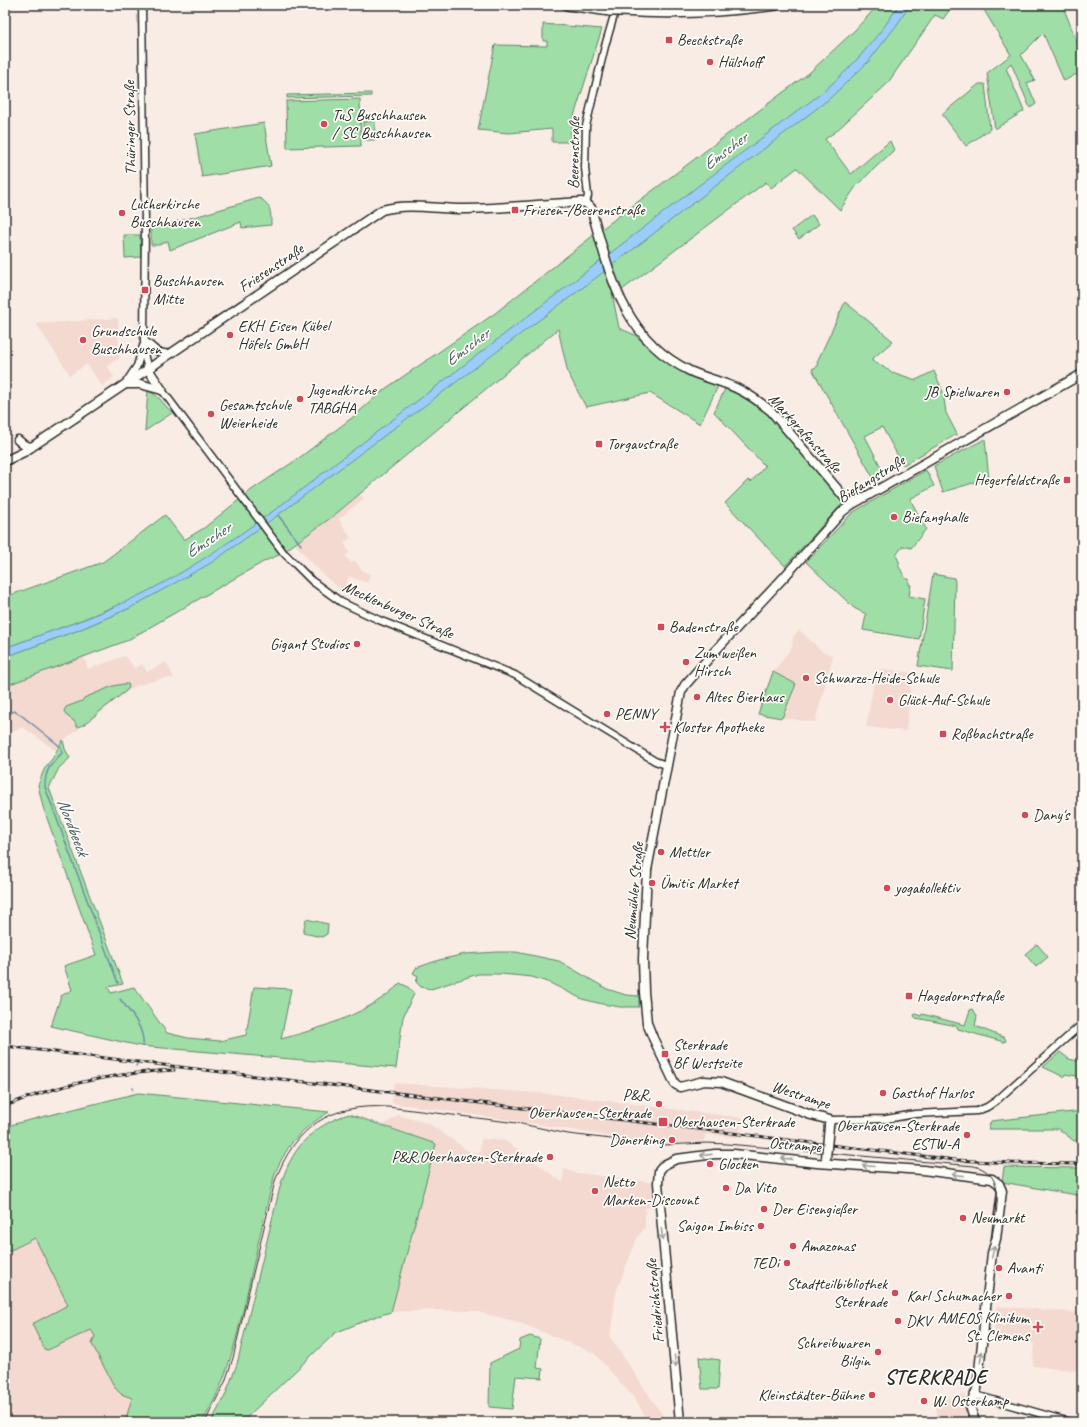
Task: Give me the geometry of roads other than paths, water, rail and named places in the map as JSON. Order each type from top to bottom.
[{"type":"highway","points":[[568,5],[672,13],[718,12],[776,5]]},
{"type":"main road","name":"Friesenstraße","points":[[5,461],[31,447],[382,210],[413,206],[468,209],[581,202],[586,203]]},
{"type":"main road","name":"Beerenstraße","points":[[586,203],[591,208],[621,302],[634,323]]},
{"type":"main road","name":"Markgrafenstraße","points":[[634,323],[655,347],[676,363],[701,376],[737,388],[757,400],[771,411],[851,505]]},
{"type":"main road","name":"Mecklenburger Straße","points":[[148,369],[162,390]]},
{"type":"main road","name":"Biefangstraße","points":[[681,692],[685,685],[716,650],[777,585],[842,512],[851,505],[1082,374]]},
{"type":"main road","points":[[125,384],[140,384],[162,390]]},
{"type":"main road","points":[[18,440],[24,445],[31,447]]},
{"type":"main road","name":"Neumühler Straße","points":[[680,1087],[675,1084],[648,1027],[643,984],[647,870],[681,692]]},
{"type":"main road","name":"Westrampe","points":[[680,1087],[708,1080],[730,1084],[830,1123]]},
{"type":"main road","points":[[826,1160],[830,1123]]},
{"type":"main road","name":"Ostrampe","points":[[658,1178],[660,1168],[676,1159],[724,1154],[826,1160],[988,1178],[996,1181],[1001,1189],[1002,1197],[996,1239],[992,1253],[986,1318],[975,1395]]},
{"type":"main road","name":"Friedrichstraße","points":[[658,1178],[680,1422]]},
{"type":"main road","points":[[975,1395],[970,1406],[975,1422]]},
{"type":"street","name":"Thüringer Straße","points":[[142,5],[145,224],[144,340],[145,358],[148,369]]},
{"type":"street","name":"Beerenstraße","points":[[586,203],[588,196],[585,168],[586,126],[605,46],[616,9]]},
{"type":"street","points":[[125,384],[137,366],[144,340],[158,352],[170,354]]},
{"type":"street","name":"Mecklenburger Straße","points":[[162,390],[273,538],[303,573],[321,588],[340,602],[379,620],[515,675],[654,761],[666,765]]},
{"type":"street","name":"Westrampe","points":[[830,1123],[886,1119],[915,1114],[977,1111],[984,1109],[1001,1097],[1082,1024]]},
{"type":"street","points":[[975,1395],[1070,1422]]},
{"type":"water","points":[[899,5],[910,5],[868,62],[829,99],[597,277],[278,515],[211,563],[130,608],[76,631],[5,657],[5,648],[95,615],[145,593],[184,571],[276,509],[823,92],[861,55],[884,27]]},
{"type":"waterway","points":[[278,515],[301,545]]},
{"type":"waterway","name":"Nordbeeck","points":[[5,716],[14,711],[61,747],[62,753],[47,772],[45,787],[118,983]]},
{"type":"waterway","name":"Nordbeeck","points":[[120,999],[136,1021],[142,1033],[143,1046]]},
{"type":"tram line","points":[[205,1422],[225,1382],[233,1358],[275,1181],[283,1162],[293,1146],[304,1133],[317,1122],[332,1114],[349,1109],[388,1107],[517,1123],[568,1134],[663,1145],[707,1143],[727,1144],[974,1166],[985,1170],[992,1177],[996,1186],[997,1206],[992,1238]]},
{"type":"railway","points":[[5,1046],[956,1160],[1011,1163],[1082,1164]]},
{"type":"railway","points":[[5,1106],[25,1098],[88,1081],[131,1074],[174,1070]]},
{"type":"place","name":"Beeckstraße","points":[[669,40]]},
{"type":"place","name":"Hülshoff","points":[[710,62]]},
{"type":"place","name":"TuS Buschhausen / SC Buschhausen","points":[[324,124]]},
{"type":"place","name":"Friesen-/Beerenstraße","points":[[515,210]]},
{"type":"place","name":"Lutherkirche Buschhausen","points":[[122,213]]},
{"type":"place","name":"Buschhausen Mitte","points":[[145,290]]},
{"type":"place","name":"EKH Eisen Kübel Höfels GmbH","points":[[230,335]]},
{"type":"place","name":"Grundschule Buschhausen","points":[[83,340]]},
{"type":"place","name":"JB Spielwaren","points":[[1007,392]]},
{"type":"place","name":"Jugendkirche TABGHA","points":[[300,399]]},
{"type":"place","name":"Gesamtschule Weierheide","points":[[211,414]]},
{"type":"place","name":"Torgaustraße","points":[[599,444]]},
{"type":"place","name":"Hegerfeldstraße","points":[[1067,480]]},
{"type":"place","name":"Biefanghalle","points":[[894,517]]},
{"type":"place","name":"Badenstraße","points":[[661,627]]},
{"type":"place","name":"Gigant Studios","points":[[357,644]]},
{"type":"place","name":"Zum weißen Hirsch","points":[[686,662]]},
{"type":"place","name":"Schwarze-Heide-Schule","points":[[806,678]]},
{"type":"place","name":"Altes Bierhaus","points":[[697,697]]},
{"type":"place","name":"Glück-Auf-Schule","points":[[890,700]]},
{"type":"place","name":"PENNY","points":[[607,714]]},
{"type":"place","name":"Kloster Apotheke","points":[[665,727]]},
{"type":"place","name":"Roßbachstraße","points":[[943,734]]},
{"type":"place","name":"Dany's","points":[[1025,815]]},
{"type":"place","name":"Mettler","points":[[661,852]]},
{"type":"place","name":"Ümitis Market","points":[[652,883]]},
{"type":"place","name":"yogakollektiv","points":[[887,888]]},
{"type":"place","name":"Hagedornstraße","points":[[909,996]]},
{"type":"place","name":"Sterkrade Bf Westseite","points":[[665,1054]]},
{"type":"place","name":"Gasthof Harlos","points":[[883,1093]]},
{"type":"place","name":"P&R, Oberhausen-Sterkrade","points":[[659,1104]]},
{"type":"place","name":"Oberhausen-Sterkrade","points":[[663,1122]]},
{"type":"place","name":"Oberhausen-Sterkrade ESTW-A","points":[[967,1135]]},
{"type":"place","name":"Dönerking","points":[[672,1140]]},
{"type":"place","name":"P&R,Oberhausen-Sterkrade","points":[[550,1157]]},
{"type":"place","name":"Glocken","points":[[710,1164]]},
{"type":"place","name":"Da Vito","points":[[726,1188]]},
{"type":"place","name":"Netto Marken-Discount","points":[[595,1191]]},
{"type":"place","name":"Der Eisengießer","points":[[764,1209]]},
{"type":"place","name":"Neumarkt","points":[[963,1218]]},
{"type":"place","name":"Saigon Imbiss","points":[[761,1226]]},
{"type":"place","name":"Amazonas","points":[[793,1246]]},
{"type":"place","name":"TEDi","points":[[787,1263]]},
{"type":"place","name":"Avanti","points":[[999,1268]]},
{"type":"place","name":"Stadtteilbibliothek Sterkrade","points":[[895,1293]]},
{"type":"place","name":"Karl Schumacher","points":[[1009,1296]]},
{"type":"place","name":"DKV","points":[[898,1321]]},
{"type":"place","name":"AMEOS Klinikum St. Clemens","points":[[1038,1327]]},
{"type":"place","name":"Schreibwaren Bilgin","points":[[878,1352]]},
{"type":"place","name":"Kleinstädter-Bühne","points":[[872,1395]]},
{"type":"place","name":"W. Osterkamp","points":[[924,1401]]},
{"type":"district","name":"STERKRADE","points":[[936,1377]]},
{"type":"water label","name":"Emscher","points":[[725,151]]},
{"type":"water label","name":"Emscher","points":[[467,347]]},
{"type":"water label","name":"Emscher","points":[[208,540]]}]
